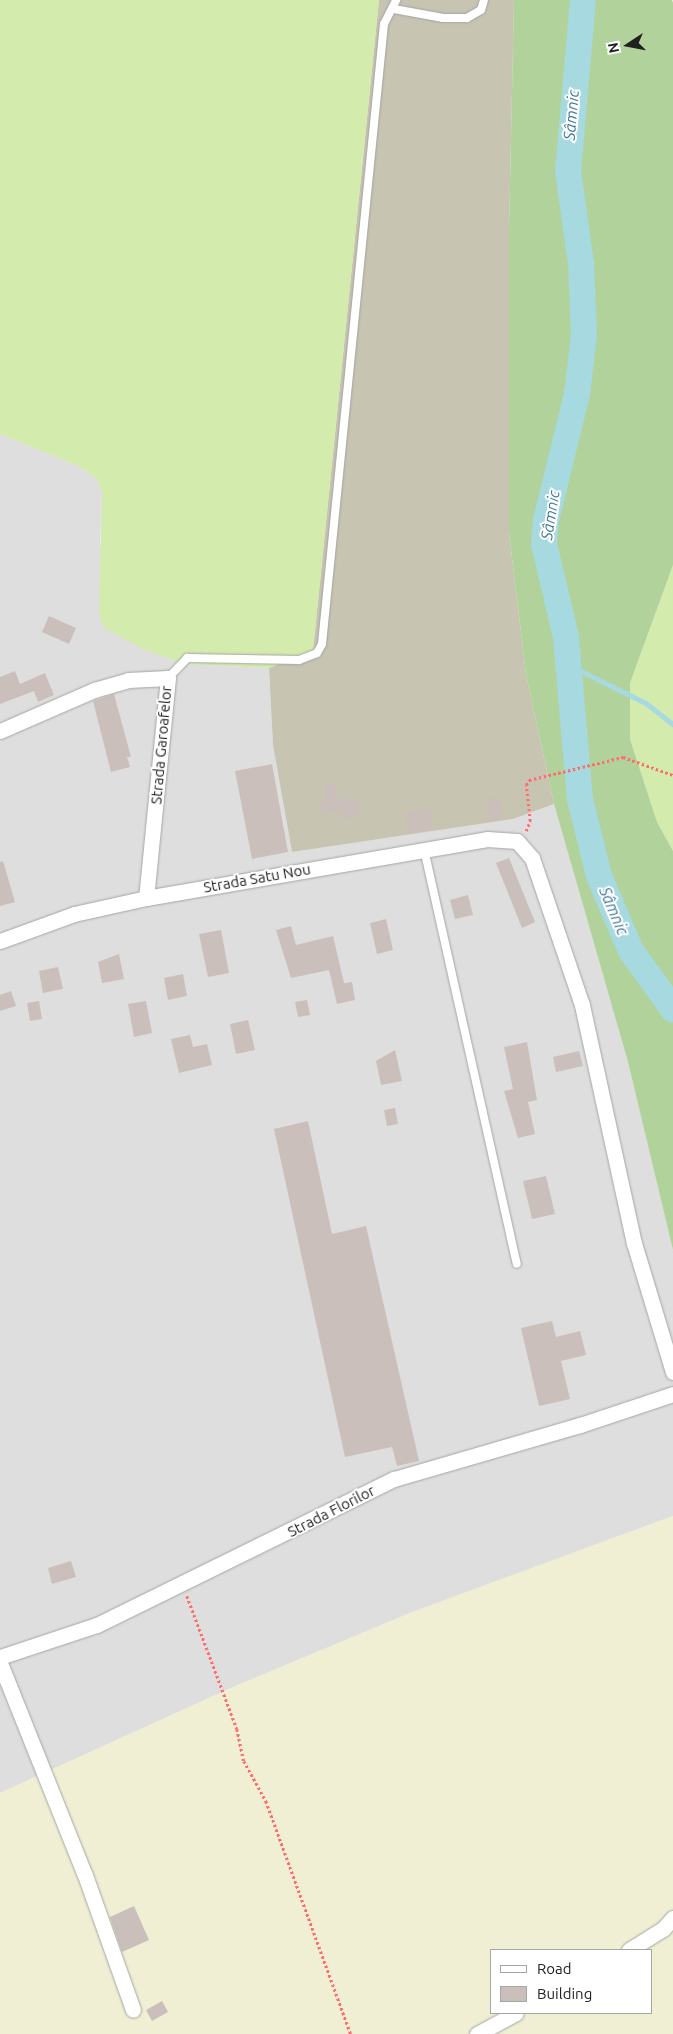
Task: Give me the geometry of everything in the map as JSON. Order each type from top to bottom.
[{"type":"street","name":"Strada Garoafelor","points":[[0,731],[94,690],[128,680],[168,678],[146,898]]},
{"type":"street","name":"Strada Satu Nou","points":[[0,941],[67,916],[146,898],[498,837],[517,841]]},
{"type":"street","points":[[517,841],[532,858],[582,1005],[634,1243],[673,1372]]},
{"type":"street","name":"Strada Florilor","points":[[0,1656],[69,1636],[181,1585],[394,1479],[580,1425],[673,1394]]},
{"type":"street","points":[[0,1663],[85,1875],[132,2010]]},
{"type":"street","points":[[630,1949],[673,1918]]},
{"type":"street","points":[[477,2034],[514,2014]]},
{"type":"lane","points":[[168,678],[187,658],[299,660],[317,653],[322,644],[384,24],[394,9],[396,0]]},
{"type":"lane","points":[[394,9],[443,18],[467,18],[481,10],[484,0]]},
{"type":"lane","points":[[424,849],[517,1264]]},
{"type":"path","points":[[517,841],[530,821],[526,785],[543,775],[610,759],[632,758],[656,772],[673,775]]},
{"type":"path","points":[[181,1585],[196,1612],[237,1729],[244,1761],[266,1801],[351,2034]]},
{"type":"shaded area","points":[[379,0],[514,0],[509,229],[509,533],[526,674],[554,804],[513,819],[292,852],[273,745],[269,668],[313,650]]},
{"type":"shaded area","points":[[0,434],[80,467],[97,479],[102,491],[100,545],[184,664],[269,668],[273,745],[292,852],[513,819],[554,804],[628,1062],[673,1250],[673,1516],[410,1613],[233,1687],[0,1793]]},
{"type":"green space","points":[[0,0],[379,0],[313,651],[269,668],[184,664],[143,649],[104,628],[99,613],[102,491],[97,479],[80,467],[0,434]]},
{"type":"green space","points":[[514,0],[672,0],[673,3],[673,565],[630,683],[630,739],[657,822],[673,851],[673,1250],[628,1062],[554,804],[526,674],[509,533],[509,229]]},
{"type":"green space","points":[[673,565],[673,851],[657,822],[630,739],[630,683]]},
{"type":"green space","points":[[673,1516],[673,2034],[0,2034],[0,1793],[233,1687],[410,1613]]},
{"type":"building","points":[[49,616],[76,628],[69,644],[42,632]]},
{"type":"building","points":[[15,671],[20,684],[45,673],[54,695],[38,702],[34,691],[0,704],[0,677]]},
{"type":"building","points":[[114,694],[131,757],[127,757],[130,767],[111,772],[93,701]]},
{"type":"building","points":[[272,764],[288,852],[252,859],[235,771]]},
{"type":"building","points":[[335,784],[340,811],[322,814],[320,801],[326,800],[323,786]]},
{"type":"building","points":[[358,797],[361,816],[343,820],[339,800]]},
{"type":"building","points":[[499,797],[503,818],[490,821],[486,799]]},
{"type":"building","points":[[429,808],[432,829],[408,833],[405,812]]},
{"type":"building","points":[[509,858],[535,922],[522,928],[496,863]]},
{"type":"building","points":[[3,861],[15,902],[0,906],[0,862]]},
{"type":"building","points":[[468,895],[473,915],[455,919],[450,900]]},
{"type":"building","points":[[386,919],[393,950],[377,954],[370,923]]},
{"type":"building","points":[[291,926],[296,945],[333,936],[344,983],[352,982],[355,1000],[337,1004],[329,970],[291,978],[276,930]]},
{"type":"building","points":[[221,930],[229,973],[208,977],[199,934]]},
{"type":"building","points":[[119,954],[124,979],[102,983],[98,962]]},
{"type":"building","points":[[58,967],[63,989],[43,993],[39,971]]},
{"type":"building","points":[[183,974],[187,996],[168,1000],[164,978]]},
{"type":"building","points":[[11,991],[16,1006],[0,1011],[0,995]]},
{"type":"building","points":[[307,1000],[310,1015],[298,1017],[295,1002]]},
{"type":"building","points":[[39,1001],[42,1019],[30,1021],[27,1003]]},
{"type":"building","points":[[146,1001],[152,1033],[134,1037],[128,1004]]},
{"type":"building","points":[[248,1020],[255,1050],[236,1054],[230,1024]]},
{"type":"building","points":[[190,1035],[193,1047],[207,1044],[212,1065],[179,1073],[171,1039]]},
{"type":"building","points":[[527,1042],[537,1100],[528,1102],[535,1134],[518,1138],[504,1091],[513,1089],[504,1047]]},
{"type":"building","points":[[395,1050],[402,1081],[381,1085],[376,1061]]},
{"type":"building","points":[[579,1051],[583,1066],[556,1072],[553,1057]]},
{"type":"building","points":[[395,1108],[398,1124],[387,1126],[384,1110]]},
{"type":"building","points":[[308,1121],[332,1234],[366,1226],[419,1461],[397,1466],[392,1447],[345,1457],[274,1129]]},
{"type":"building","points":[[546,1176],[555,1214],[532,1219],[523,1181]]},
{"type":"building","points":[[552,1321],[556,1337],[580,1331],[586,1355],[561,1361],[570,1399],[539,1406],[521,1328]]},
{"type":"building","points":[[71,1561],[76,1577],[52,1584],[48,1568]]},
{"type":"building","points":[[134,1906],[149,1940],[122,1952],[110,1917]]},
{"type":"building","points":[[162,2001],[168,2012],[152,2021],[146,2010]]},
{"type":"waterway","name":"Sâmnic","points":[[583,0],[568,171],[581,263],[584,335],[577,394],[546,520],[544,544],[566,637],[580,799],[599,876],[631,951],[673,1009]]},
{"type":"waterway","points":[[569,665],[646,703],[673,724]]}]
